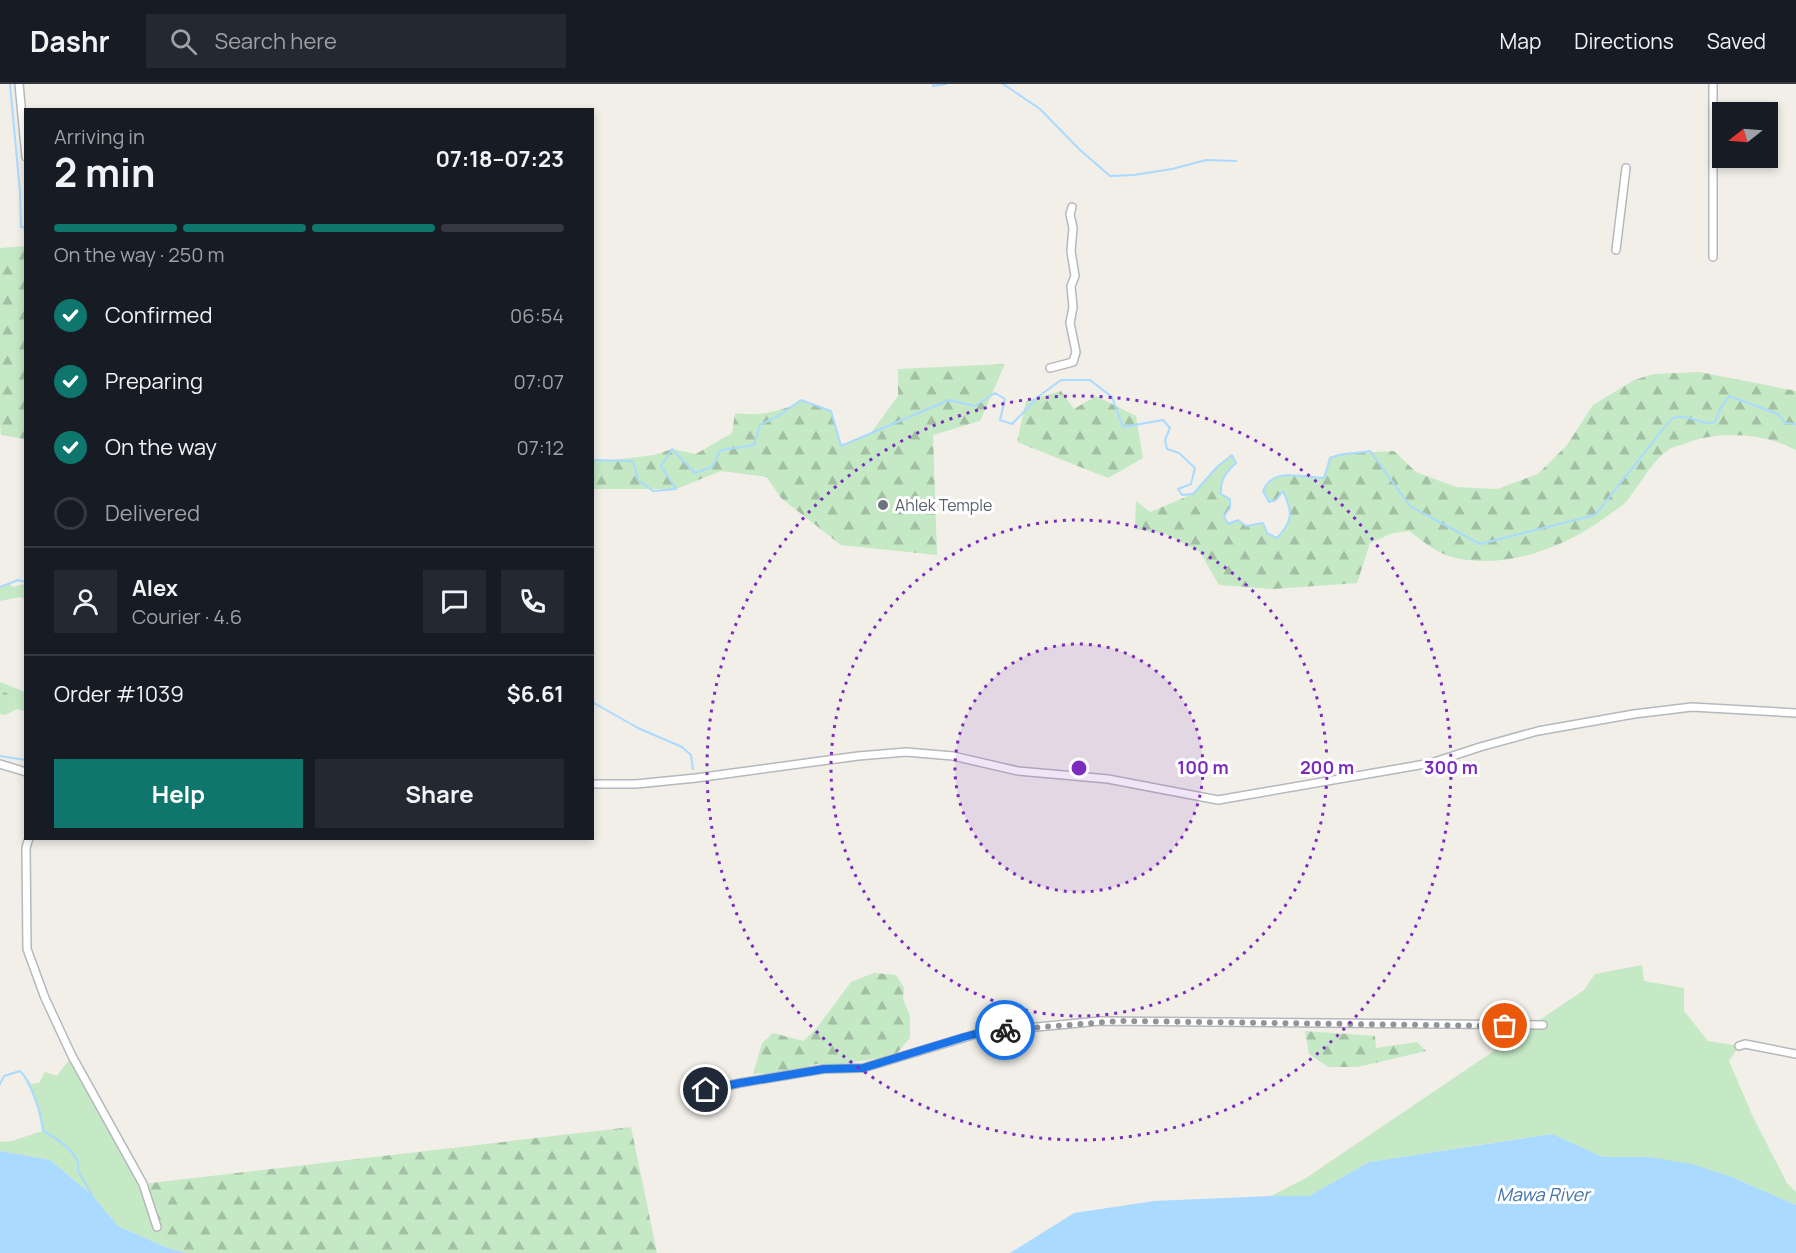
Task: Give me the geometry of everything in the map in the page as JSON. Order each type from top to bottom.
[{"type":"street","points":[[19,84],[24,136]]},
{"type":"street","points":[[1713,84],[1713,257]]},
{"type":"street","points":[[1616,250],[1626,168]]},
{"type":"street","points":[[1050,368],[1073,362],[1076,352],[1070,323],[1073,307],[1071,286],[1075,276],[1071,251],[1070,214],[1072,207]]},
{"type":"street","points":[[594,784],[696,778],[858,756],[906,752],[954,756],[1018,771],[1108,779],[1218,800],[1431,763],[1538,731],[1634,714],[1692,707],[1796,713]]},
{"type":"street","points":[[0,764],[24,771]]},
{"type":"street","points":[[28,840],[26,848],[27,949],[45,998],[72,1056],[143,1184],[157,1227]]},
{"type":"street","points":[[706,1090],[824,1069],[863,1068],[983,1032],[1100,1021],[1543,1025]]},
{"type":"street","points":[[1739,1046],[1745,1044],[1796,1054]]},
{"type":"green space","points":[[24,246],[24,439],[1,435],[0,248]]},
{"type":"green space","points":[[1005,364],[980,421],[933,435],[937,555],[841,545],[781,498],[767,477],[721,471],[676,489],[594,489],[594,459],[605,461],[654,455],[672,449],[696,454],[732,433],[735,413],[769,413],[801,400],[831,411],[842,446],[871,433],[898,396],[898,369]]},
{"type":"green space","points":[[1699,372],[1796,391],[1796,450],[1769,440],[1739,435],[1709,437],[1673,447],[1662,455],[1621,507],[1574,537],[1537,552],[1499,560],[1461,559],[1440,552],[1409,531],[1393,533],[1370,543],[1357,583],[1273,589],[1219,585],[1200,552],[1166,534],[1135,529],[1136,501],[1150,512],[1193,494],[1217,467],[1232,455],[1236,463],[1224,477],[1221,489],[1221,494],[1230,499],[1230,508],[1224,516],[1228,524],[1238,520],[1246,526],[1263,523],[1267,533],[1276,538],[1289,521],[1290,510],[1283,491],[1276,500],[1269,502],[1263,491],[1268,483],[1274,478],[1289,475],[1323,478],[1330,458],[1339,454],[1394,451],[1416,472],[1456,487],[1497,489],[1538,474],[1567,445],[1593,405],[1634,380],[1654,374]]},
{"type":"green space","points":[[1061,391],[1074,409],[1096,396],[1136,416],[1143,458],[1108,478],[1017,442],[1026,401]]},
{"type":"green space","points":[[9,583],[13,587],[24,584],[24,599],[20,597],[0,601],[0,586]]},
{"type":"green space","points":[[0,682],[24,692],[24,711],[17,709],[7,693],[0,691]]},
{"type":"green space","points":[[0,691],[7,693],[17,709],[5,715],[0,714]]},
{"type":"green space","points":[[1642,965],[1644,981],[1684,988],[1684,1011],[1708,1041],[1739,1046],[1729,1061],[1753,1117],[1787,1183],[1796,1192],[1796,1205],[1732,1177],[1649,1157],[1603,1157],[1551,1134],[1369,1162],[1309,1196],[1271,1196],[1306,1178],[1584,990],[1595,974]]},
{"type":"green space","points":[[874,973],[896,975],[904,988],[903,999],[910,1016],[910,1038],[896,1054],[835,1065],[810,1065],[804,1072],[753,1074],[762,1043],[773,1033],[803,1041],[816,1029],[851,982]]},
{"type":"green space","points":[[1305,1031],[1375,1036],[1376,1048],[1417,1042],[1426,1051],[1358,1067],[1328,1067],[1309,1054]]},
{"type":"green space","points":[[72,1056],[143,1184],[165,1247],[118,1226],[92,1195],[50,1160],[0,1151],[0,1142],[12,1141],[42,1131],[38,1110],[26,1076],[31,1084],[39,1083],[45,1072],[57,1076]]},
{"type":"green space","points":[[631,1127],[657,1253],[186,1253],[165,1247],[143,1184]]},
{"type":"water","name":"Mawa River","points":[[1552,1134],[1603,1157],[1649,1157],[1692,1164],[1732,1177],[1796,1205],[1796,1253],[1010,1253],[1074,1213],[1154,1201],[1309,1196],[1369,1162]]},
{"type":"water","points":[[0,1151],[50,1160],[92,1195],[118,1226],[165,1247],[186,1253],[0,1253]]},
{"type":"waterway","points":[[10,84],[21,227],[24,228]]},
{"type":"waterway","points":[[933,84],[933,86],[946,84]]},
{"type":"waterway","points":[[1003,84],[1040,109],[1079,149],[1110,176],[1172,169],[1206,160],[1236,161]]},
{"type":"waterway","points":[[594,460],[633,461],[638,480],[653,491],[676,489],[661,466],[672,449],[695,473],[712,467],[721,450],[754,445],[760,425],[780,415],[801,400],[831,411],[841,446],[949,400],[975,406],[995,393],[1005,399],[1000,420],[1012,424],[1039,396],[1061,380],[1090,380],[1112,397],[1123,427],[1163,420],[1170,428],[1165,440],[1167,449],[1179,453],[1195,468],[1191,484],[1178,489],[1182,495],[1193,494],[1217,467],[1232,455],[1236,463],[1224,477],[1221,489],[1221,494],[1230,499],[1230,508],[1224,516],[1228,524],[1238,520],[1246,526],[1263,523],[1267,533],[1277,538],[1289,521],[1290,511],[1283,491],[1276,500],[1269,502],[1263,491],[1268,483],[1274,478],[1289,475],[1324,478],[1330,458],[1370,451],[1410,506],[1480,544],[1595,515],[1672,418],[1685,417],[1705,423],[1715,422],[1729,396],[1778,414],[1785,423],[1796,424]]},
{"type":"waterway","points":[[0,587],[18,580],[24,582]]},
{"type":"waterway","points":[[594,703],[638,728],[682,747],[691,755],[693,769]]},
{"type":"waterway","points":[[0,756],[24,760]]},
{"type":"waterway","points":[[0,1084],[4,1076],[20,1071],[28,1082],[35,1099],[43,1131],[61,1142],[72,1153],[76,1159],[78,1171],[92,1195]]},
{"type":"way so far","points":[[1005,1030],[1100,1021],[1505,1026]]},
{"type":"place","name":"Ahlek Temple","points":[[883,505]]},
{"type":"route","points":[[706,1090],[824,1069],[863,1068],[945,1042],[983,1032],[1005,1030]]}]
